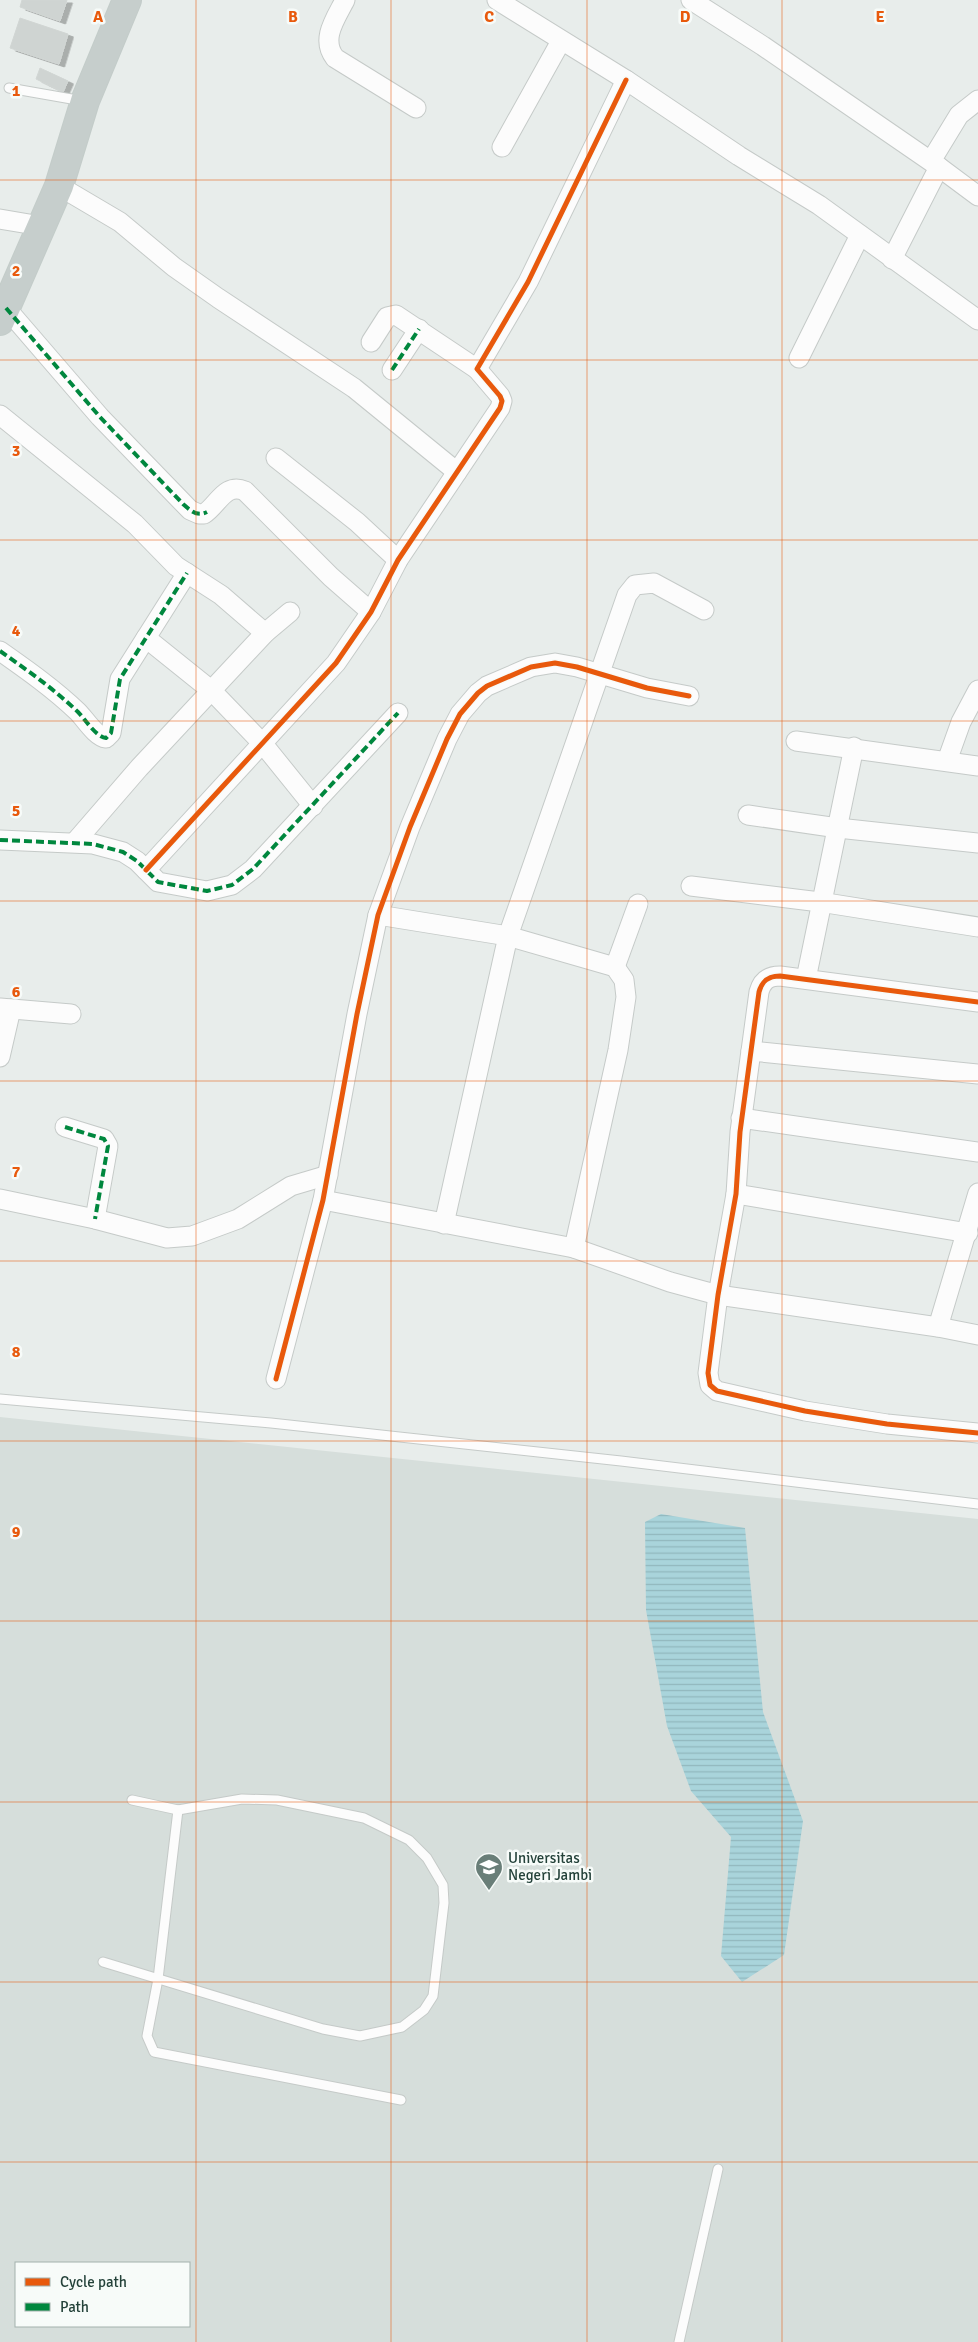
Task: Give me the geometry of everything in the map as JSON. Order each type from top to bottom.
[{"type":"highway","points":[[3,314],[59,186],[85,102],[127,0]]},
{"type":"street","points":[[345,0],[328,38],[330,52],[335,58],[416,108]]},
{"type":"street","points":[[497,0],[626,80],[739,156],[819,205],[978,320]]},
{"type":"street","points":[[691,0],[763,46],[935,164],[978,196]]},
{"type":"street","points":[[502,147],[561,41]]},
{"type":"street","points":[[477,369],[528,282],[626,80]]},
{"type":"street","points":[[892,259],[935,164],[960,115],[978,100]]},
{"type":"street","points":[[59,186],[120,222],[174,267],[354,388],[457,472]]},
{"type":"street","points":[[0,219],[41,226]]},
{"type":"street","points":[[799,358],[860,235]]},
{"type":"street","points":[[3,314],[190,510],[198,514],[204,514],[229,490],[237,488],[245,491],[331,577],[371,612]]},
{"type":"street","points":[[146,870],[336,663],[371,612],[398,560],[502,404],[500,396],[477,369],[396,315],[390,315],[371,342]]},
{"type":"street","points":[[392,370],[419,329]]},
{"type":"street","points":[[0,415],[135,524],[176,566],[221,595],[265,633]]},
{"type":"street","points":[[276,458],[357,522],[398,560]]},
{"type":"street","points":[[0,651],[49,686],[104,739],[110,733],[120,679],[187,573]]},
{"type":"street","points":[[444,1224],[508,936],[623,603],[635,585],[654,583],[704,610]]},
{"type":"street","points":[[75,842],[139,768],[265,633],[290,612]]},
{"type":"street","points":[[146,638],[212,690],[263,744],[314,806]]},
{"type":"street","points":[[276,1379],[323,1200],[357,1014],[378,915],[410,827],[447,739],[460,714],[478,693],[501,680],[545,664],[563,664],[647,688],[689,696]]},
{"type":"street","points":[[947,761],[961,722],[978,690]]},
{"type":"street","points":[[0,840],[93,844],[123,852],[158,882],[176,887],[207,891],[232,885],[253,868],[314,806],[398,713]]},
{"type":"street","points":[[796,741],[854,747],[978,766]]},
{"type":"street","points":[[806,979],[820,902],[838,828],[854,747]]},
{"type":"street","points":[[748,815],[838,828],[978,842]]},
{"type":"street","points":[[691,886],[820,902],[978,927]]},
{"type":"street","points":[[616,967],[638,904]]},
{"type":"street","points":[[378,915],[508,936],[616,967],[624,980],[626,997],[618,1050],[574,1248]]},
{"type":"street","points":[[978,1002],[776,976],[763,982],[759,992],[741,1118],[736,1194],[718,1295],[708,1373],[710,1385],[714,1389],[805,1411],[887,1424],[978,1433]]},
{"type":"street","points":[[0,1057],[6,1008],[71,1014]]},
{"type":"street","points":[[751,1051],[978,1074]]},
{"type":"street","points":[[741,1118],[978,1152]]},
{"type":"street","points":[[65,1127],[104,1139],[108,1146],[95,1219]]},
{"type":"street","points":[[0,1199],[95,1219],[167,1238],[192,1236],[238,1219],[291,1186],[328,1175]]},
{"type":"street","points":[[938,1326],[968,1233],[978,1193]]},
{"type":"street","points":[[736,1194],[968,1233]]},
{"type":"street","points":[[323,1200],[574,1248],[670,1282],[718,1295],[938,1326],[978,1335]]},
{"type":"lane","points":[[9,88],[85,102]]},
{"type":"lane","points":[[0,1399],[281,1424],[631,1462],[978,1504]]},
{"type":"lane","points":[[103,1962],[323,2029],[360,2036],[402,2027],[411,2022],[424,2010],[433,1996],[441,1937],[444,1903],[443,1884],[427,1858],[409,1840],[364,1818],[277,1800],[242,1799],[178,1810],[132,1800]]},
{"type":"lane","points":[[178,1810],[158,1979],[147,2036],[154,2052],[401,2100]]},
{"type":"lane","points":[[679,2342],[718,2169]]},
{"type":"shaded area","name":"Universitas Negeri Jambi","points":[[0,1417],[978,1519],[978,2342],[0,2342]]},
{"type":"water","points":[[661,1514],[745,1528],[763,1712],[803,1821],[784,1955],[742,1982],[721,1956],[731,1837],[691,1791],[667,1726],[646,1610],[645,1522]]},
{"type":"building","points":[[22,0],[67,0],[60,21],[20,7]]},
{"type":"building","points":[[20,18],[68,34],[59,64],[10,48]]},
{"type":"building","points":[[40,68],[68,81],[63,92],[36,79]]},
{"type":"marked path","points":[[6,308],[100,417],[183,504],[197,514],[207,512]]},
{"type":"marked path","points":[[392,370],[419,329]]},
{"type":"marked path","points":[[0,651],[59,695],[98,734],[106,738],[111,733],[120,679],[187,573]]},
{"type":"marked path","points":[[0,840],[93,844],[123,852],[137,861],[158,882],[207,891],[232,885],[253,869],[398,713]]},
{"type":"marked path","points":[[65,1127],[104,1139],[108,1146],[95,1219]]},
{"type":"cycle path","points":[[146,870],[336,663],[371,612],[398,560],[500,408],[502,401],[500,396],[477,369],[528,282],[626,80]]},
{"type":"cycle path","points":[[276,1379],[323,1200],[357,1014],[378,915],[410,827],[447,739],[460,714],[478,693],[487,686],[531,667],[555,663],[577,667],[647,688],[689,696]]},
{"type":"cycle path","points":[[978,1002],[780,976],[769,978],[764,982],[759,992],[740,1132],[736,1194],[718,1295],[708,1373],[710,1385],[717,1391],[805,1411],[887,1424],[978,1433]]},
{"type":"place","name":"Universitas Negeri Jambi","points":[[489,1891]]}]
